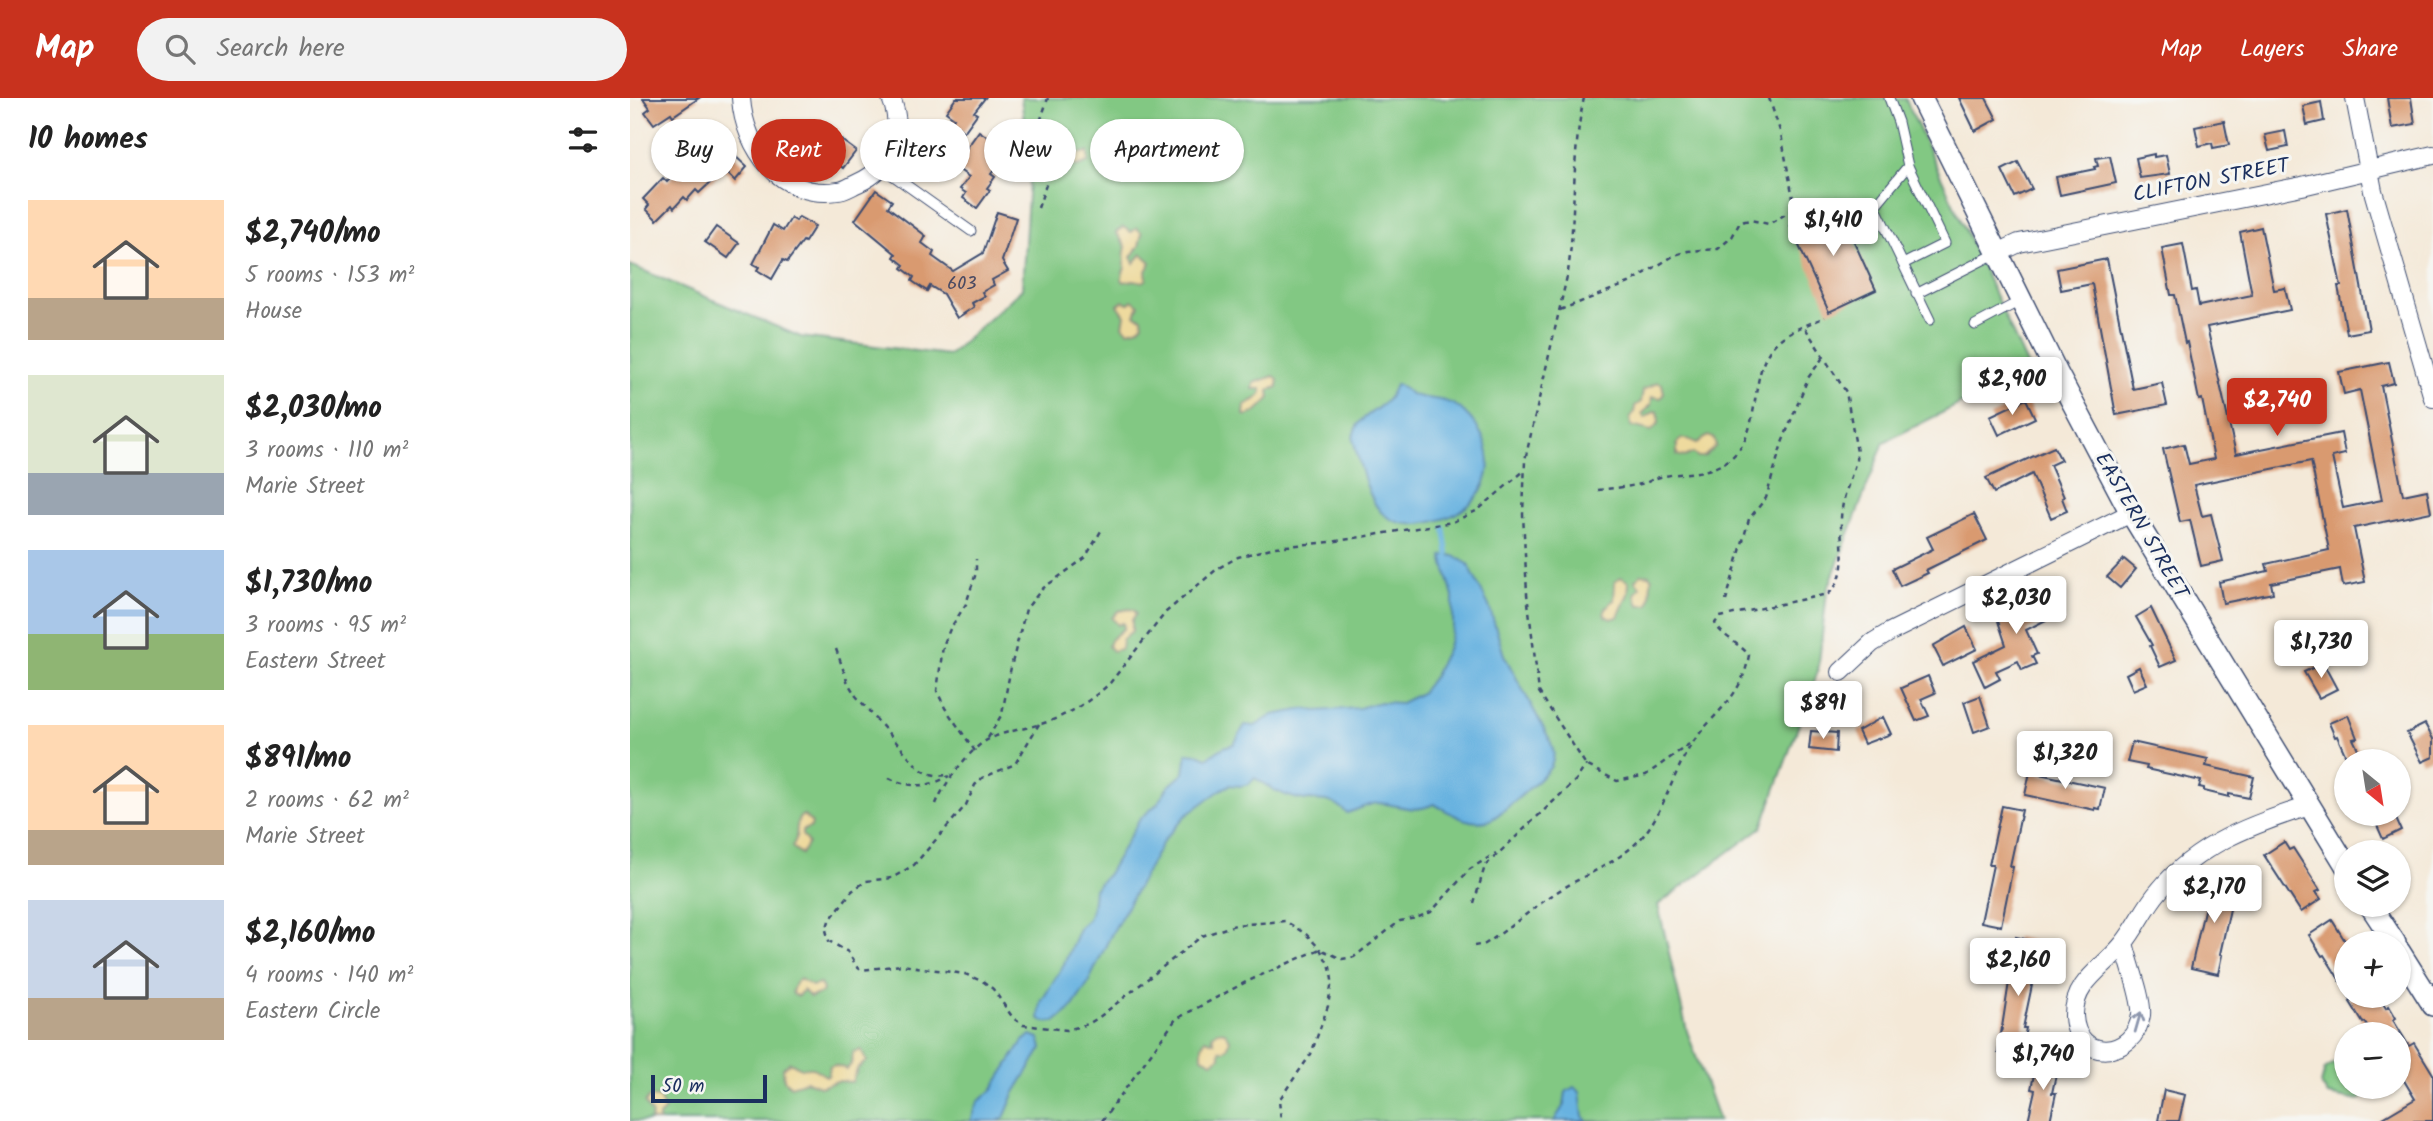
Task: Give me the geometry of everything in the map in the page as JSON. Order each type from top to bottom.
[{"type":"street","points":[[741,98],[742,116],[749,139],[783,180],[816,191],[839,191],[860,182]]},
{"type":"street","points":[[891,98],[897,119]]},
{"type":"street","name":"EASTERN STREET","points":[[1921,98],[2131,513],[2334,846]]},
{"type":"street","points":[[2355,98],[2368,172],[2433,398]]},
{"type":"street","name":"CLIFTON STREET","points":[[1998,253],[2019,243],[2368,172],[2433,155]]},
{"type":"street","points":[[1841,672],[1872,643],[1890,632],[2131,513]]},
{"type":"street","points":[[2124,943],[2138,990],[2141,1015],[2135,1033],[2120,1048],[2097,1050],[2089,1046],[2078,1031],[2074,1003],[2084,983],[2106,964],[2124,943],[2157,892],[2200,851],[2247,826],[2309,806]]},
{"type":"street","points":[[2411,970],[2433,1005]]},
{"type":"lane","points":[[1889,98],[1898,122],[1908,166],[1945,243],[1903,264]]},
{"type":"lane","points":[[1908,166],[1875,206],[1930,320]]},
{"type":"lane","points":[[902,182],[971,231]]},
{"type":"lane","points":[[1916,293],[1998,253]]},
{"type":"lane","points":[[1975,325],[2021,300]]},
{"type":"path","points":[[1038,208],[1048,179],[1039,135],[1039,125],[1048,98]]},
{"type":"path","points":[[1584,98],[1579,121],[1572,246],[1525,470],[1523,514],[1527,594],[1539,692],[1586,765],[1617,781],[1646,775],[1694,740],[1738,690],[1749,655],[1741,645],[1717,630],[1715,623],[1720,617],[1828,594],[1840,578],[1841,510],[1857,452],[1846,392],[1804,326]]},
{"type":"path","points":[[1560,310],[1629,283],[1675,255],[1688,251],[1718,249],[1729,241],[1740,222],[1750,220],[1769,224],[1797,207],[1769,98]]},
{"type":"path","points":[[1598,490],[1646,482],[1658,477],[1703,472],[1735,454],[1752,422],[1761,373],[1769,352],[1779,339],[1825,317]]},
{"type":"path","points":[[1726,601],[1749,519],[1766,498],[1782,443],[1808,377],[1824,356]]},
{"type":"path","points":[[986,740],[1039,724],[1076,708],[1099,693],[1110,683],[1166,612],[1217,569],[1238,556],[1275,547],[1331,542],[1453,522],[1478,510],[1525,470]]},
{"type":"path","points":[[936,804],[951,775],[986,740],[1002,714],[1026,610],[1042,589],[1085,558],[1101,531]]},
{"type":"path","points":[[975,751],[945,708],[937,691],[943,646],[966,604],[976,573],[976,559]]},
{"type":"path","points":[[836,649],[848,683],[856,696],[918,767],[926,774],[951,775]]},
{"type":"path","points":[[1039,724],[1015,764],[982,778],[975,785],[966,805],[915,865],[892,878],[873,879],[859,885],[829,921],[826,936],[829,941],[848,952],[857,967],[867,971],[902,965],[965,974],[993,989],[1013,1018],[1023,1025],[1067,1030],[1079,1028],[1098,1018],[1195,941],[1211,932],[1235,925],[1285,921],[1306,934],[1320,949],[1330,967],[1331,992],[1311,1054],[1279,1100],[1281,1121]]},
{"type":"path","points":[[1474,946],[1485,944],[1555,893],[1607,865],[1632,846],[1648,830],[1694,740]]},
{"type":"path","points":[[1474,902],[1485,866],[1576,780],[1586,765]]},
{"type":"path","points":[[889,778],[901,783],[930,785],[951,775]]},
{"type":"path","points":[[1102,1121],[1176,1019],[1246,982],[1320,949],[1342,959],[1354,957],[1400,921],[1431,912],[1470,870],[1496,853]]},
{"type":"green space","points":[[1021,98],[1905,98],[2029,369],[1884,442],[1827,591],[1818,671],[1762,827],[1658,905],[1687,1031],[1719,1121],[630,1121],[630,265],[801,337],[949,355],[1022,289],[1029,182],[1076,182],[1076,119],[1024,119]]},
{"type":"green space","points":[[2334,1063],[2334,1096],[2328,1095],[2321,1084],[2325,1069]]},
{"type":"sand","points":[[1088,152],[1088,162],[1078,166],[1076,154]]},
{"type":"sand","points":[[1123,227],[1131,232],[1137,228],[1142,233],[1139,246],[1131,257],[1134,263],[1142,254],[1151,262],[1146,271],[1147,279],[1143,282],[1124,282],[1122,279],[1126,247],[1116,232]]},
{"type":"sand","points":[[1132,300],[1139,305],[1135,315],[1142,318],[1143,324],[1128,331],[1123,326],[1125,315],[1118,305]]},
{"type":"sand","points":[[1274,376],[1278,380],[1278,387],[1269,390],[1270,398],[1255,412],[1244,415],[1245,405],[1258,398],[1262,392],[1261,389],[1253,389],[1254,383]]},
{"type":"sand","points":[[1658,382],[1662,384],[1664,393],[1661,398],[1652,397],[1651,405],[1642,414],[1645,418],[1655,411],[1658,412],[1659,423],[1651,431],[1631,426],[1630,418],[1635,406],[1641,402],[1643,390]]},
{"type":"sand","points":[[1708,436],[1714,438],[1716,446],[1704,457],[1693,453],[1685,457],[1677,455],[1677,444],[1681,439],[1697,443]]},
{"type":"sand","points":[[1641,574],[1649,575],[1652,579],[1648,605],[1639,605],[1635,594],[1640,587],[1635,580]]},
{"type":"sand","points":[[1621,577],[1629,582],[1628,594],[1618,617],[1611,619],[1605,616],[1604,611],[1614,600],[1615,582]]},
{"type":"sand","points":[[1129,609],[1136,614],[1132,620],[1132,631],[1122,640],[1121,649],[1112,651],[1108,646],[1110,640],[1124,628],[1123,623],[1118,625],[1112,618],[1118,611]]},
{"type":"sand","points":[[803,815],[812,823],[811,827],[802,831],[808,843],[801,854],[792,847],[796,838],[797,822]]},
{"type":"sand","points":[[800,979],[812,986],[820,984],[822,993],[810,997],[803,990],[798,996],[794,995],[792,992],[795,983]]},
{"type":"sand","points":[[1217,1031],[1225,1032],[1230,1039],[1228,1047],[1224,1051],[1220,1050],[1220,1057],[1212,1062],[1202,1057],[1202,1046],[1205,1039],[1214,1042],[1212,1036]]},
{"type":"sand","points":[[861,1050],[867,1061],[858,1068],[852,1082],[837,1081],[821,1087],[807,1081],[791,1086],[784,1080],[783,1068],[790,1062],[801,1068],[813,1068],[826,1076],[829,1075],[829,1067],[835,1065],[847,1069],[851,1064],[853,1052]]},
{"type":"sand","points":[[649,1097],[659,1098],[665,1110],[659,1116],[659,1121],[650,1121],[652,1115],[645,1103]]},
{"type":"water","points":[[1396,384],[1413,395],[1446,401],[1458,407],[1477,427],[1486,444],[1489,461],[1487,477],[1480,492],[1468,505],[1452,515],[1432,522],[1400,523],[1382,513],[1368,489],[1353,439],[1357,426],[1387,400]]},
{"type":"water","points":[[1448,555],[1468,564],[1489,606],[1504,655],[1550,740],[1554,756],[1548,770],[1503,811],[1482,822],[1461,818],[1434,804],[1413,809],[1375,803],[1347,813],[1328,801],[1303,800],[1284,794],[1255,778],[1249,784],[1230,785],[1185,816],[1164,840],[1110,937],[1087,985],[1071,1009],[1055,1022],[1039,1019],[1041,1002],[1064,964],[1080,926],[1088,919],[1094,889],[1108,874],[1140,819],[1184,773],[1187,753],[1207,758],[1234,744],[1245,725],[1255,726],[1273,715],[1305,709],[1317,711],[1359,708],[1380,702],[1401,703],[1421,693],[1434,676],[1448,647],[1453,627],[1453,597],[1442,556]]},
{"type":"water","points":[[1031,1035],[1039,1038],[1042,1048],[1014,1094],[1004,1118],[998,1121],[971,1121],[978,1102],[992,1090],[1023,1041]]},
{"type":"water","points":[[1574,1087],[1580,1092],[1583,1116],[1587,1121],[1554,1121],[1564,1105],[1566,1092]]},
{"type":"building","points":[[643,98],[699,98],[673,116],[671,113],[662,119],[651,120],[645,112],[650,108]]},
{"type":"building","points":[[956,98],[985,98],[974,112],[977,114],[970,124],[970,119],[953,119],[946,112]]},
{"type":"building","points":[[1959,98],[1986,98],[1997,119],[1975,131]]},
{"type":"building","points":[[2387,98],[2411,98],[2415,124],[2392,128]]},
{"type":"building","points":[[2321,102],[2324,121],[2307,125],[2303,106]]},
{"type":"building","points":[[2224,121],[2229,145],[2213,148],[2212,143],[2199,146],[2195,127]]},
{"type":"building","points":[[979,131],[984,134],[984,182],[991,182],[987,188],[990,190],[977,208],[963,198],[966,193],[960,189],[965,182],[970,182],[970,144]]},
{"type":"building","points":[[2285,131],[2288,147],[2269,151],[2265,135]]},
{"type":"building","points":[[846,144],[856,151],[846,164]]},
{"type":"building","points":[[2154,154],[2154,157],[2166,155],[2170,174],[2140,178],[2136,158]]},
{"type":"building","points":[[2110,156],[2116,183],[2060,195],[2056,177],[2095,169],[2094,167],[2098,166],[2096,158]]},
{"type":"building","points":[[737,158],[747,167],[737,179]]},
{"type":"building","points":[[2018,162],[2032,189],[2015,197],[2002,170]]},
{"type":"building","points":[[659,182],[711,182],[699,193],[696,190],[687,200],[684,197],[674,208],[672,205],[657,220],[646,209],[649,205],[643,199]]},
{"type":"building","points":[[876,190],[892,201],[888,207],[926,236],[922,243],[934,252],[932,256],[953,271],[983,253],[997,212],[1016,218],[1002,261],[1008,271],[992,280],[994,285],[982,292],[985,296],[972,303],[974,307],[957,318],[943,294],[930,286],[927,291],[912,281],[914,277],[902,268],[904,265],[894,257],[896,254],[855,220]]},
{"type":"building","points":[[1837,204],[1876,290],[1829,312],[1790,226]]},
{"type":"building","points":[[2347,209],[2369,330],[2347,334],[2338,286],[2341,286],[2326,214]]},
{"type":"building","points":[[799,217],[815,226],[805,242],[803,241],[787,262],[783,260],[772,279],[757,270],[759,267],[753,264],[773,225],[783,231],[791,218],[796,221]]},
{"type":"building","points":[[716,227],[739,243],[728,258],[705,242]]},
{"type":"building","points":[[2261,227],[2274,290],[2285,288],[2290,310],[2207,327],[2236,454],[2341,433],[2345,454],[2332,457],[2343,508],[2382,500],[2360,390],[2344,394],[2339,372],[2389,362],[2394,383],[2381,386],[2403,495],[2427,490],[2431,512],[2354,528],[2365,582],[2343,586],[2340,569],[2271,583],[2273,593],[2223,603],[2219,582],[2268,571],[2266,564],[2329,550],[2311,461],[2194,485],[2202,516],[2211,514],[2223,561],[2201,566],[2190,520],[2180,522],[2163,449],[2184,444],[2189,464],[2214,459],[2202,399],[2199,400],[2175,295],[2171,295],[2162,248],[2183,244],[2192,291],[2196,290],[2199,306],[2252,295],[2240,232]]},
{"type":"building","points":[[2107,259],[2133,389],[2162,383],[2167,405],[2116,415],[2092,284],[2061,290],[2057,269]]},
{"type":"building","points":[[2026,399],[2035,418],[1999,435],[1990,416]]},
{"type":"building","points":[[2054,447],[2061,460],[2050,465],[2067,511],[2051,518],[2032,474],[1994,493],[1986,478]]},
{"type":"building","points":[[1974,514],[1987,540],[1900,586],[1892,569],[1933,549],[1927,537]]},
{"type":"building","points":[[2124,559],[2136,569],[2120,588],[2107,577]]},
{"type":"building","points":[[2048,589],[2057,607],[2053,609],[2054,616],[2026,630],[2037,654],[2032,656],[2036,664],[2022,670],[2018,661],[1996,671],[2000,679],[1985,687],[1973,661],[2006,645],[1996,615]]},
{"type":"building","points":[[2151,608],[2176,660],[2160,667],[2150,646],[2152,645],[2136,617]]},
{"type":"building","points":[[1966,627],[1977,649],[1943,666],[1933,646]]},
{"type":"building","points":[[2323,663],[2337,689],[2319,698],[2304,672]]},
{"type":"building","points":[[2139,667],[2147,684],[2133,690],[2126,674]]},
{"type":"building","points":[[1928,676],[1935,693],[1921,699],[1929,716],[1916,721],[1901,688]]},
{"type":"building","points":[[1980,696],[1990,726],[1974,732],[1964,702]]},
{"type":"building","points":[[2348,715],[2357,738],[2353,739],[2358,749],[2343,749],[2329,723]]},
{"type":"building","points":[[1883,717],[1891,734],[1864,744],[1858,731]]},
{"type":"building","points":[[2425,724],[2433,739],[2433,757],[2422,762],[2407,733]]},
{"type":"building","points":[[1811,731],[1837,733],[1836,752],[1809,749]]},
{"type":"building","points":[[2132,742],[2208,759],[2206,766],[2254,777],[2249,798],[2204,791],[2204,788],[2199,787],[2201,781],[2127,762]]},
{"type":"building","points":[[2030,772],[2105,788],[2100,809],[2025,795]]},
{"type":"building","points":[[2002,806],[2022,810],[2001,926],[1981,922],[1993,865],[1989,865]]},
{"type":"building","points":[[2377,826],[2399,826],[2401,830],[2383,839]]},
{"type":"building","points":[[2284,842],[2289,850],[2293,848],[2320,890],[2316,892],[2321,899],[2301,912],[2264,855]]},
{"type":"building","points":[[2212,875],[2238,881],[2220,954],[2218,974],[2191,968]]},
{"type":"building","points":[[2332,920],[2339,931],[2334,931],[2334,971],[2324,955],[2322,956],[2309,935]]},
{"type":"building","points":[[2016,937],[2037,942],[2031,970],[2035,971],[2020,1057],[1998,1053]]},
{"type":"building","points":[[2354,1008],[2390,1008],[2396,1018],[2394,1022],[2362,1022]]},
{"type":"building","points":[[2414,1043],[2433,1074],[2433,1121],[2378,1121],[2415,1099],[2411,1092],[2411,1045]]},
{"type":"building","points":[[2037,1060],[2058,1065],[2050,1121],[2028,1121],[2035,1090],[2031,1089]]},
{"type":"building","points":[[2164,1090],[2185,1095],[2179,1121],[2158,1121]]},
{"type":"waterway","points":[[1444,528],[1448,555]]}]
